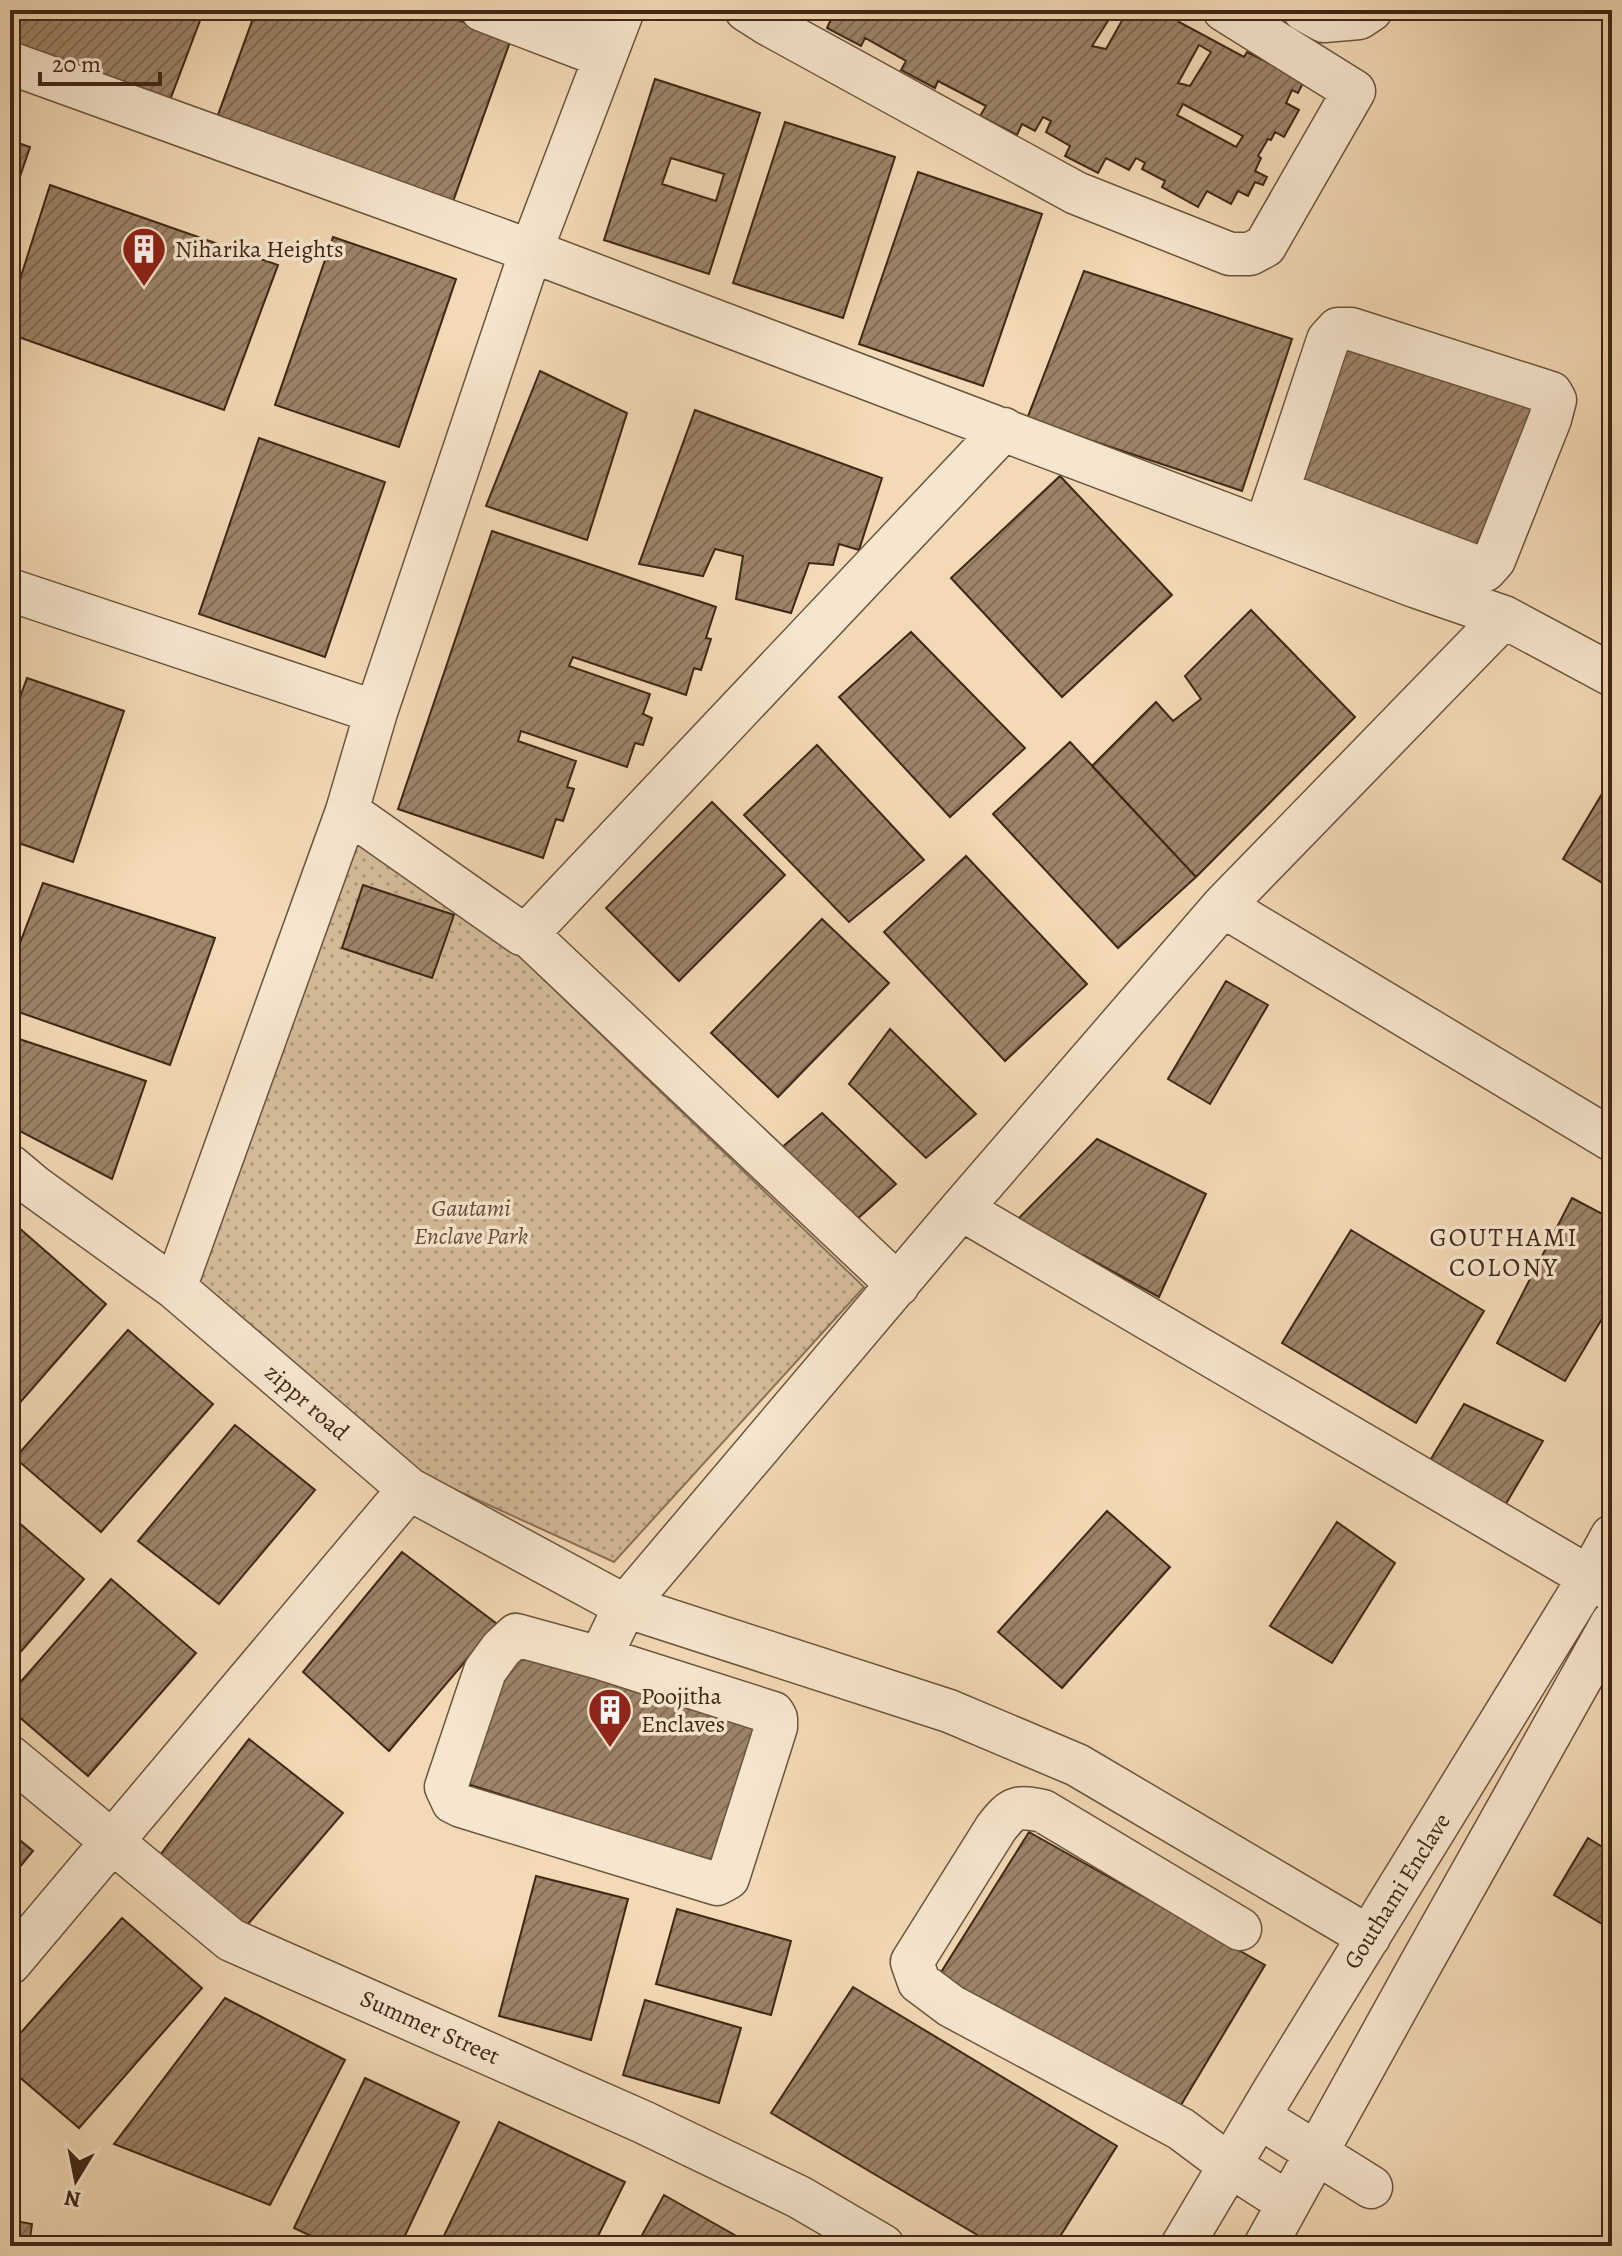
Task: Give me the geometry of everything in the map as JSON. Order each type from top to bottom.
[{"type":"street","points":[[576,10],[615,31]]},
{"type":"street","points":[[746,10],[1076,193],[1230,254],[1250,254],[1265,246],[1354,91],[1224,10]]},
{"type":"street","points":[[1304,10],[1324,21],[1359,18],[1371,10]]},
{"type":"street","points":[[493,12],[615,31]]},
{"type":"street","points":[[175,1288],[347,811],[376,712],[531,251],[615,31]]},
{"type":"street","points":[[10,63],[531,251],[1004,429],[1272,511],[1485,570],[1494,560],[1555,400],[1551,393],[1527,385],[1351,329],[1338,329],[1328,340],[1272,511]]},
{"type":"street","points":[[527,934],[1004,429]]},
{"type":"street","points":[[1272,511],[1417,587],[1504,617],[1612,675]]},
{"type":"street","points":[[10,590],[376,712]]},
{"type":"street","points":[[600,1658],[625,1606],[1223,906],[1504,617]]},
{"type":"street","points":[[347,811],[522,934],[527,934],[898,1285]]},
{"type":"street","points":[[1223,906],[1612,1140]]},
{"type":"street","name":"zippr road","points":[[10,1166],[175,1288],[409,1489],[625,1606],[949,1711],[1077,1765],[1369,1937]]},
{"type":"street","points":[[961,1209],[1600,1584]]},
{"type":"street","points":[[10,1963],[409,1489]]},
{"type":"street","name":"Gouthami Enclave","points":[[1182,2246],[1369,1937],[1600,1584],[1612,1536]]},
{"type":"street","points":[[1265,2246],[1612,1623]]},
{"type":"street","points":[[516,1635],[600,1658],[773,1713],[776,1718],[776,1727],[728,1878],[722,1882],[717,1884],[702,1880],[453,1802],[446,1787],[485,1671],[501,1649],[516,1635]]},
{"type":"street","name":"Summer Street","points":[[10,1757],[231,1940],[643,2122],[799,2197],[883,2246]]},
{"type":"street","points":[[1240,1929],[1043,1811],[1022,1807],[1006,1814],[996,1828],[912,1962],[919,1982],[951,2006],[1181,2129],[1288,2203]]},
{"type":"street","points":[[1259,2117],[1371,2187]]},
{"type":"green space","name":"Gautami Enclave Park","points":[[359,839],[509,946],[864,1287],[614,1562],[425,1476],[193,1284]]},
{"type":"building","points":[[10,10],[204,10],[167,108],[10,50]]},
{"type":"building","points":[[256,10],[430,10],[511,39],[450,210],[214,126]]},
{"type":"building","points":[[820,10],[1115,10],[1092,46],[1106,49],[1128,10],[1181,10],[1185,12],[1179,22],[1244,57],[1247,52],[1304,81],[1298,93],[1292,90],[1286,103],[1299,110],[1284,137],[1275,132],[1258,156],[1261,158],[1255,171],[1267,177],[1263,185],[1255,182],[1248,196],[1238,191],[1231,204],[1207,191],[1198,207],[1162,187],[1165,181],[1142,169],[1145,163],[1136,158],[1129,170],[1106,158],[1098,173],[1065,156],[1070,146],[1046,132],[1051,121],[1043,117],[1035,131],[1022,124],[1017,135],[980,116],[986,106],[938,81],[935,88],[901,70],[906,61],[865,38],[861,46],[827,28],[832,17]],"holes":[[[1199,45],[1211,52],[1190,86],[1178,83]],[[1183,104],[1243,136],[1236,147],[1177,115]]]},
{"type":"building","points":[[655,79],[760,113],[709,274],[604,240]],"holes":[[[671,158],[724,174],[716,201],[662,184]]]},
{"type":"building","points":[[785,122],[895,157],[843,318],[733,283]]},
{"type":"building","points":[[10,140],[30,147],[10,206]]},
{"type":"building","points":[[918,172],[1042,214],[983,386],[859,344]]},
{"type":"building","name":"Niharika Heights","points":[[50,185],[278,265],[224,410],[10,334],[10,311]]},
{"type":"building","points":[[333,237],[456,279],[399,447],[275,405]]},
{"type":"building","points":[[1084,271],[1292,339],[1242,491],[1027,419]]},
{"type":"building","points":[[1348,340],[1536,409],[1473,553],[1298,491]]},
{"type":"building","points":[[540,371],[627,413],[587,540],[486,506]]},
{"type":"building","points":[[695,410],[882,478],[859,550],[839,544],[833,565],[809,563],[791,613],[736,599],[743,556],[715,549],[703,576],[639,564]]},
{"type":"building","points":[[259,438],[385,482],[325,657],[199,614]]},
{"type":"building","points":[[1060,476],[1172,595],[1062,697],[951,578]]},
{"type":"building","points":[[492,531],[716,607],[706,638],[711,639],[701,670],[694,668],[686,695],[573,657],[569,666],[650,694],[643,714],[652,718],[643,745],[635,743],[627,767],[521,731],[518,741],[576,761],[567,787],[574,789],[563,821],[556,819],[543,858],[398,809]]},
{"type":"building","points":[[1251,610],[1355,717],[1196,877],[1092,766],[1156,702],[1173,721],[1201,699],[1185,676]]},
{"type":"building","points":[[911,632],[1025,748],[950,817],[839,697]]},
{"type":"building","points":[[27,678],[124,711],[73,862],[10,840],[10,725]]},
{"type":"building","points":[[1070,742],[1196,877],[1118,948],[993,814]]},
{"type":"building","points":[[817,745],[924,860],[849,922],[744,815]]},
{"type":"building","points":[[1612,777],[1612,889],[1563,859]]},
{"type":"building","points":[[712,802],[785,875],[679,981],[606,908]]},
{"type":"building","points":[[966,856],[1087,984],[1005,1061],[884,932]]},
{"type":"building","points":[[43,883],[215,938],[170,1065],[10,1009],[10,969]]},
{"type":"building","points":[[363,885],[454,915],[432,978],[342,948]]},
{"type":"building","points":[[822,919],[889,983],[778,1097],[711,1033]]},
{"type":"building","points":[[1226,981],[1268,1005],[1210,1104],[1168,1079]]},
{"type":"building","points":[[890,1029],[976,1114],[926,1158],[849,1084]]},
{"type":"building","points":[[10,1036],[146,1081],[112,1179],[10,1126]]},
{"type":"building","points":[[822,1113],[896,1184],[845,1230],[774,1154]]},
{"type":"building","points":[[1097,1139],[1206,1194],[1159,1297],[1083,1255],[1070,1266],[1009,1228]]},
{"type":"building","points":[[1572,1198],[1612,1219],[1612,1302],[1565,1381],[1497,1343]]},
{"type":"building","points":[[18,1227],[106,1304],[10,1414],[10,1236]]},
{"type":"building","points":[[1351,1230],[1484,1311],[1416,1423],[1282,1343]]},
{"type":"building","points":[[128,1330],[213,1404],[101,1532],[15,1458]]},
{"type":"building","points":[[1464,1404],[1543,1441],[1504,1507],[1426,1467]]},
{"type":"building","points":[[235,1425],[315,1490],[219,1604],[138,1541]]},
{"type":"building","points":[[1107,1511],[1170,1567],[1062,1688],[998,1632]]},
{"type":"building","points":[[10,1515],[84,1579],[10,1664]]},
{"type":"building","points":[[1337,1522],[1395,1563],[1332,1663],[1270,1626]]},
{"type":"building","points":[[402,1552],[497,1624],[389,1751],[303,1672]]},
{"type":"building","points":[[111,1579],[196,1653],[88,1776],[10,1709],[10,1694]]},
{"type":"building","name":"Poojitha Enclaves","points":[[521,1639],[767,1718],[717,1864],[455,1780]]},
{"type":"building","points":[[249,1739],[343,1813],[236,1938],[153,1864]]},
{"type":"building","points":[[10,1832],[33,1851],[10,1879]]},
{"type":"building","points":[[1029,1832],[1265,1965],[1175,2115],[935,1982]]},
{"type":"building","points":[[1588,1838],[1612,1853],[1612,1930],[1554,1895]]},
{"type":"building","points":[[536,1876],[628,1899],[591,2040],[499,2016]]},
{"type":"building","points":[[677,1909],[791,1941],[771,2015],[656,1984]]},
{"type":"building","points":[[122,1918],[202,1988],[79,2128],[10,2069],[10,2045]]},
{"type":"building","points":[[853,1987],[1117,2146],[1054,2246],[996,2246],[771,2113]]},
{"type":"building","points":[[225,1998],[345,2060],[270,2205],[114,2144]]},
{"type":"building","points":[[645,2000],[741,2028],[719,2103],[623,2075]]},
{"type":"building","points":[[365,2078],[459,2122],[400,2246],[332,2246],[294,2228]]},
{"type":"building","points":[[499,2122],[625,2182],[593,2246],[439,2246]]},
{"type":"building","points":[[664,2195],[754,2246],[636,2246]]},
{"type":"building","points":[[10,2220],[32,2224],[29,2246],[10,2246]]},
{"type":"place","name":"Niharika Heights","points":[[144,288]]},
{"type":"place","name":"Poojitha Enclaves","points":[[610,1749]]},
{"type":"district","name":"GOUTHAMI COLONY","points":[[1504,1252]]}]
